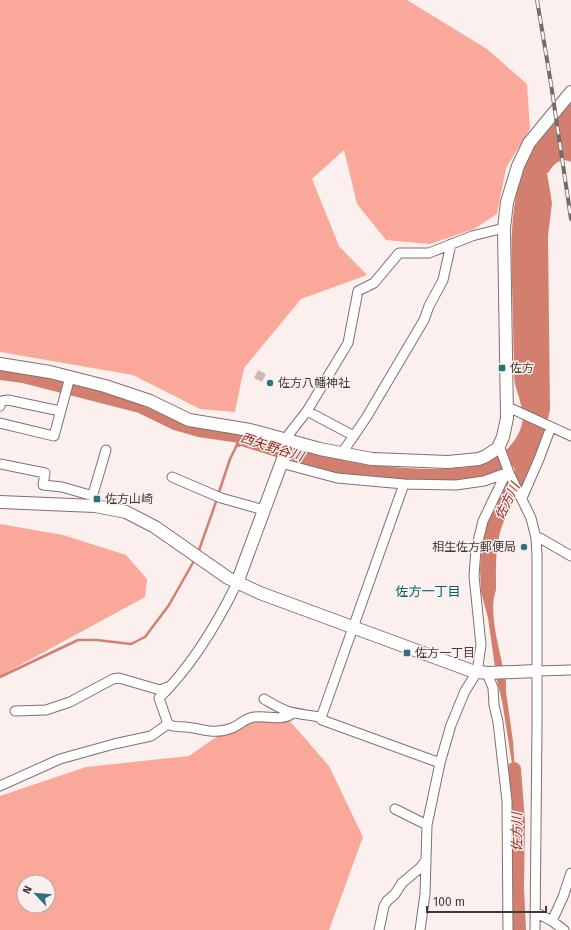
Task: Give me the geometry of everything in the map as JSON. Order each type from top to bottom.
[{"type":"street","points":[[535,930],[537,555],[536,538],[531,518],[508,472],[500,449],[510,408],[504,228],[512,184],[525,150],[535,135],[571,92]]},
{"type":"street","points":[[168,724],[160,698],[188,666],[237,583],[290,440],[289,434],[307,412],[348,343],[358,291],[374,283],[399,253],[429,253],[472,236],[504,228]]},
{"type":"street","points":[[342,453],[366,418],[424,320],[429,306],[443,280],[451,244]]},
{"type":"street","points":[[0,364],[50,372],[69,380],[105,386],[150,400],[189,420],[250,430],[320,449],[342,453],[378,459],[454,462],[478,459],[500,449]]},
{"type":"street","points":[[0,423],[54,436],[69,380]]},
{"type":"street","points":[[0,406],[2,401],[8,400],[60,411]]},
{"type":"street","points":[[510,408],[571,436]]},
{"type":"street","points":[[307,412],[354,436]]},
{"type":"street","points":[[551,427],[561,427],[566,430],[571,429]]},
{"type":"street","points":[[521,497],[539,459],[551,427]]},
{"type":"street","points":[[93,501],[106,450]]},
{"type":"street","points":[[281,463],[337,478],[404,484],[456,485],[484,481],[508,472]]},
{"type":"street","points":[[0,464],[45,472],[43,485],[62,487],[93,501],[138,517],[237,583],[353,628],[485,673],[571,670]]},
{"type":"street","points":[[508,472],[483,521],[476,549],[474,576],[485,673],[493,688],[507,801],[508,930]]},
{"type":"street","points":[[172,477],[218,496],[264,510]]},
{"type":"street","points":[[319,718],[322,715],[404,484]]},
{"type":"street","points":[[0,502],[93,501]]},
{"type":"street","points":[[536,538],[540,538],[571,556]]},
{"type":"street","points":[[420,930],[425,894],[427,825],[440,763],[451,725],[465,691],[485,673]]},
{"type":"street","points":[[15,711],[46,710],[70,702],[113,679],[119,678],[160,690],[167,686],[170,688]]},
{"type":"street","points":[[264,699],[284,710],[319,718],[440,763]]},
{"type":"street","points":[[168,724],[172,726],[217,732],[233,728],[246,719],[255,717],[288,717],[293,713]]},
{"type":"street","points":[[0,786],[60,759],[114,744],[151,736],[168,724]]},
{"type":"street","points":[[395,809],[427,825]]},
{"type":"street","points":[[379,930],[384,906],[387,901],[395,894],[402,883],[420,868],[426,860]]},
{"type":"street","points":[[552,921],[564,897],[571,873]]},
{"type":"street","points":[[535,912],[552,921],[564,930]]},
{"type":"shaded area","points":[[0,0],[407,0],[487,49],[527,84],[530,129],[506,168],[497,214],[474,229],[430,244],[386,240],[357,204],[344,150],[312,179],[339,246],[367,275],[301,299],[244,368],[235,412],[200,409],[133,375],[0,352]]},
{"type":"shaded area","points":[[0,524],[63,535],[126,555],[147,579],[145,597],[0,676]]},
{"type":"shaded area","points":[[288,719],[329,766],[363,837],[329,930],[0,930],[0,796],[86,767],[189,756],[236,723]]},
{"type":"water","points":[[571,100],[571,162],[564,160],[558,162],[547,173],[552,203],[548,236],[550,409],[538,456],[504,521],[499,536],[497,551],[496,590],[493,610],[496,635],[506,682],[513,741],[516,788],[502,701],[497,681],[488,618],[481,592],[480,569],[483,538],[489,517],[515,470],[511,464],[501,471],[473,480],[404,480],[341,474],[241,446],[235,446],[237,441],[235,438],[221,436],[221,431],[251,436],[289,447],[341,459],[404,468],[447,469],[468,467],[486,462],[502,453],[509,447],[519,433],[523,419],[514,374],[512,236],[517,189],[521,174],[531,151],[547,128]]},
{"type":"building","points":[[258,370],[266,374],[262,382],[254,378]]},
{"type":"waterway","name":"西矢野谷川","points":[[0,373],[23,376],[140,406],[175,423],[199,430],[240,436]]},
{"type":"waterway","points":[[218,495],[230,459],[238,443]]},
{"type":"waterway","points":[[198,553],[217,499]]},
{"type":"waterway","points":[[0,677],[78,640],[97,640],[131,644],[145,637],[169,605],[195,559]]},
{"type":"waterway","name":"佐方川","points":[[514,769],[518,822],[517,888],[519,930]]},
{"type":"railway","points":[[537,0],[571,219]]},
{"type":"place","name":"佐方","points":[[502,368]]},
{"type":"place","name":"佐方八幡神社","points":[[270,383]]},
{"type":"place","name":"佐方山崎","points":[[97,499]]},
{"type":"place","name":"相生佐方郵便局","points":[[524,547]]},
{"type":"place","name":"佐方一丁目","points":[[407,653]]},
{"type":"district","name":"佐方一丁目","points":[[428,591]]}]
